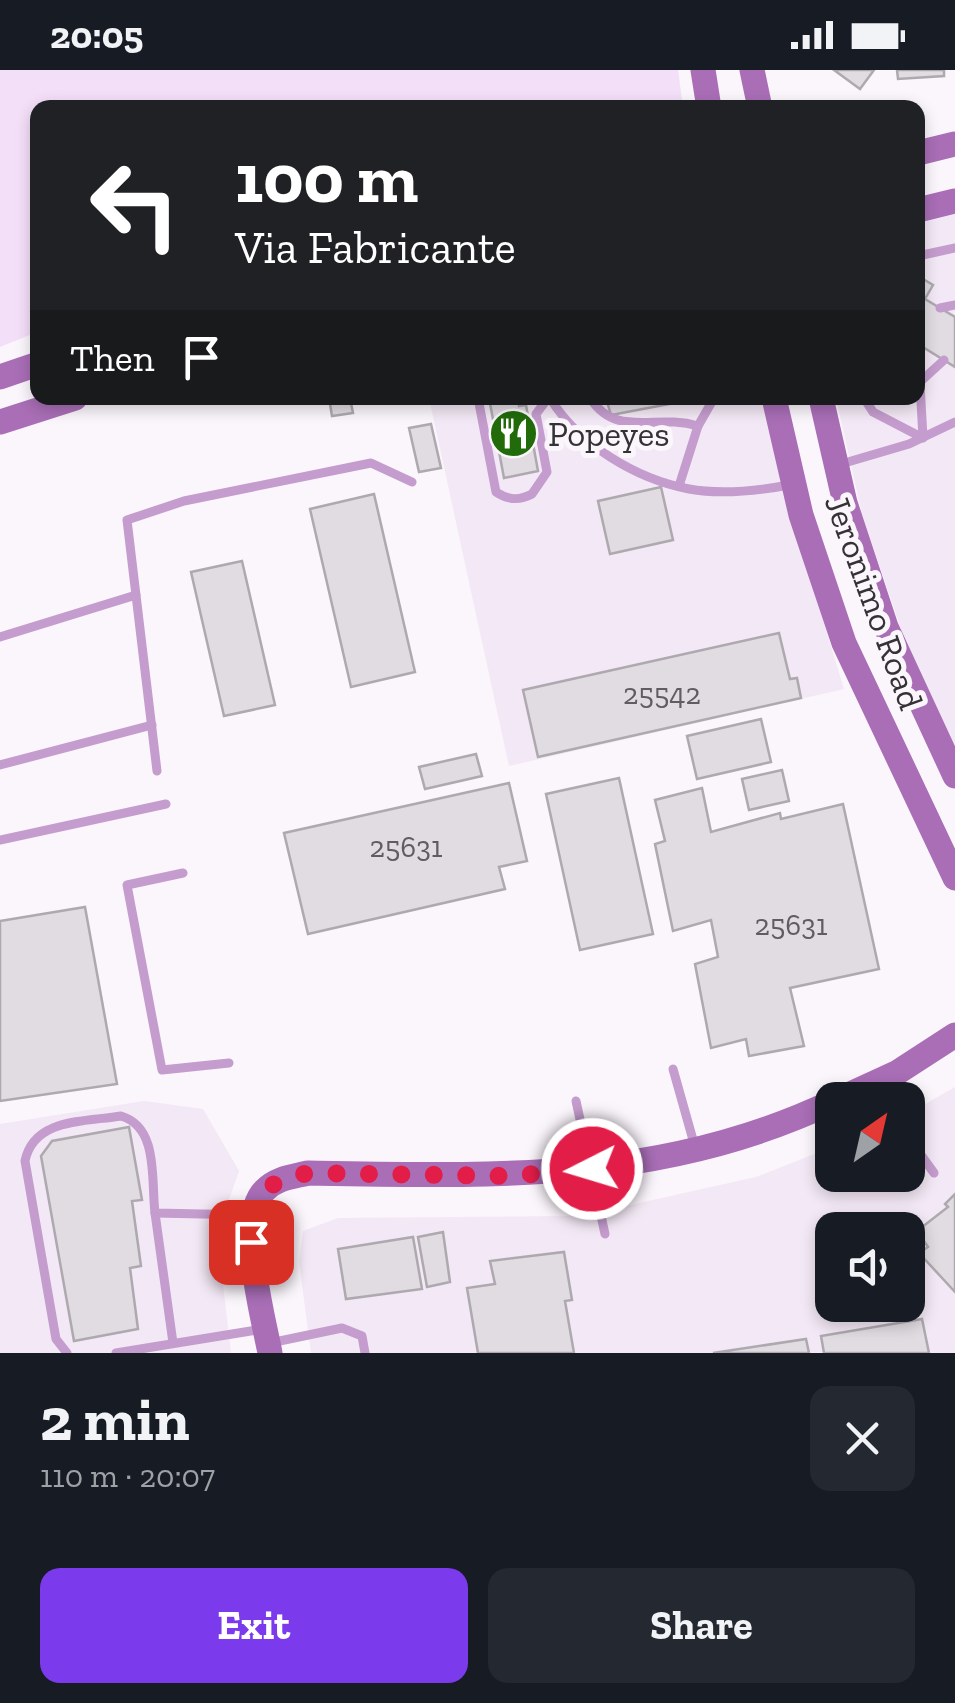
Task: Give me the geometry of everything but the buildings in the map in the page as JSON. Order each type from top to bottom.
[{"type":"main road","points":[[703,70],[708,100]]},
{"type":"main road","points":[[752,70],[758,100]]},
{"type":"main road","points":[[925,151],[955,144]]},
{"type":"main road","points":[[925,208],[955,201]]},
{"type":"main road","points":[[0,377],[30,367]]},
{"type":"main road","points":[[0,422],[53,405]]},
{"type":"main road","name":"Jeronimo Road","points":[[776,405],[794,484],[844,643],[955,878]]},
{"type":"main road","name":"Jeronimo Road","points":[[823,405],[845,504],[886,627],[949,750],[955,776]]},
{"type":"main road","points":[[887,1082],[955,1035]]},
{"type":"main road","points":[[268,1342],[251,1242],[257,1204],[278,1180],[308,1173],[510,1176],[592,1169],[739,1140],[815,1109]]},
{"type":"lane","points":[[925,254],[955,248]]},
{"type":"lane","points":[[940,308],[955,305]]},
{"type":"lane","points":[[925,377],[944,360]]},
{"type":"lane","points":[[479,405],[496,492],[505,498],[532,494],[546,472],[536,414],[543,405]]},
{"type":"lane","points":[[554,405],[592,445],[642,474],[680,486],[753,492],[794,484]]},
{"type":"lane","points":[[595,405],[616,422],[666,420],[698,426]]},
{"type":"lane","points":[[680,486],[698,426],[712,405]]},
{"type":"lane","points":[[868,405],[872,412],[923,438]]},
{"type":"lane","points":[[921,405],[923,438]]},
{"type":"lane","points":[[836,466],[923,438],[955,422]]},
{"type":"lane","points":[[158,770],[127,520],[184,502],[371,463],[412,482]]},
{"type":"lane","points":[[0,637],[136,595]]},
{"type":"lane","points":[[0,765],[152,725]]},
{"type":"lane","points":[[0,840],[166,804]]},
{"type":"lane","points":[[183,874],[127,885],[162,1070],[229,1062]]},
{"type":"lane","points":[[674,1069],[696,1150]]},
{"type":"lane","points":[[576,1101],[605,1234]]},
{"type":"lane","points":[[68,1353],[56,1339],[25,1161],[28,1146],[48,1128],[121,1116],[142,1127],[148,1140],[173,1343]]},
{"type":"lane","points":[[925,1161],[934,1174]]},
{"type":"lane","points":[[155,1214],[257,1204]]},
{"type":"lane","points":[[116,1353],[173,1343],[268,1342],[342,1328],[362,1336],[366,1353]]},
{"type":"shaded area","points":[[0,70],[678,70],[682,100],[30,100],[30,335],[0,347]]},
{"type":"shaded area","points":[[955,213],[955,760],[922,691],[862,514],[838,405],[925,405],[925,220]]},
{"type":"shaded area","points":[[431,405],[764,405],[786,498],[844,689],[509,766]]},
{"type":"shaded area","points":[[955,1087],[955,1353],[311,1353],[299,1261],[303,1231],[338,1218],[569,1216],[756,1177],[815,1154],[815,1192],[925,1192],[925,1104]]},
{"type":"shaded area","points":[[144,1101],[203,1109],[239,1171],[217,1233],[231,1353],[0,1353],[0,1124]]},
{"type":"place","name":"Popeyes","points":[[513,434]]},
{"type":"route","points":[[251,1242],[254,1210],[261,1192],[278,1180],[308,1173],[510,1176],[592,1169]]}]
